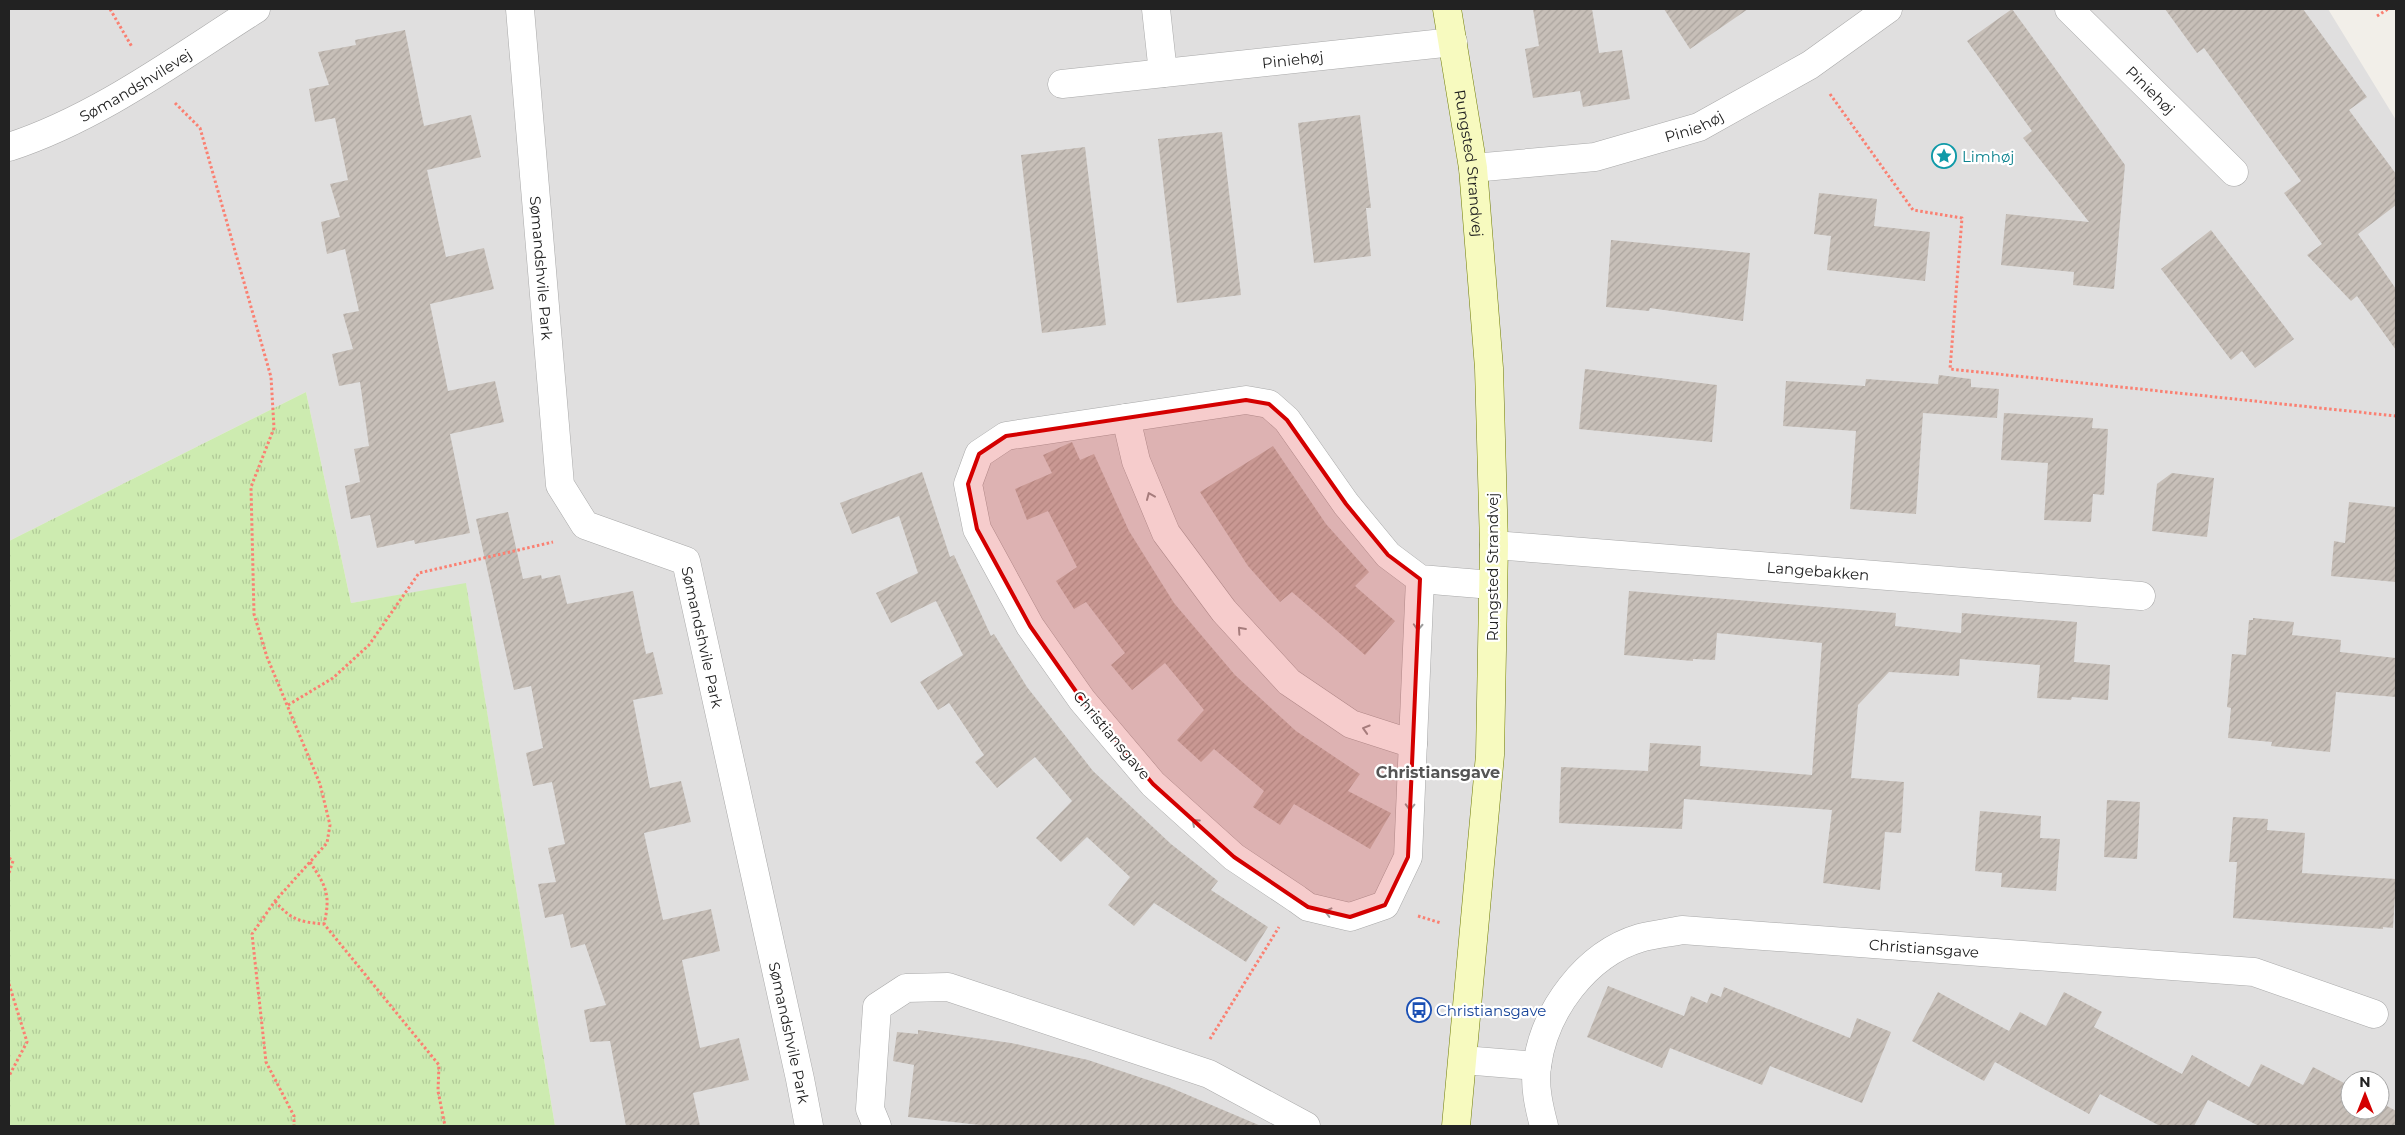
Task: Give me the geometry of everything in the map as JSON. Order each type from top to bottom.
[{"type":"main road","name":"Rungsted Strandvej","points":[[1447,9],[1473,168],[1488,368],[1494,544],[1490,755],[1456,1126]]},
{"type":"street","name":"Sømandshvilevej","points":[[9,148],[37,138],[104,105],[256,9]]},
{"type":"street","name":"Sømandshvile Park","points":[[520,9],[560,485],[585,525],[686,561],[809,1126]]},
{"type":"street","points":[[1156,9],[1164,73]]},
{"type":"street","name":"Piniehøj","points":[[1473,168],[1595,157],[1699,127],[1810,65],[1888,9]]},
{"type":"street","name":"Piniehøj","points":[[2069,9],[2234,172]]},
{"type":"street","name":"Piniehøj","points":[[1062,84],[1453,42]]},
{"type":"street","name":"Christiansgave","points":[[1246,400],[1270,404],[1287,420],[1346,504],[1388,555],[1420,579],[1408,857],[1385,905],[1350,918],[1308,907],[1234,857],[1153,784],[1082,700],[1030,626],[978,528],[968,484],[979,454],[1006,436],[1126,418],[1246,400]]},
{"type":"street","points":[[1126,418],[1136,461],[1166,532],[1224,611],[1289,682],[1351,724],[1413,744]]},
{"type":"street","name":"Langebakken","points":[[1494,544],[2141,596]]},
{"type":"street","points":[[1420,579],[1492,585]]},
{"type":"street","name":"Christiansgave","points":[[1544,1126],[1538,1103],[1537,1066],[1548,1024],[1569,987],[1601,958],[1639,938],[1682,930],[2254,972],[2374,1014]]},
{"type":"street","points":[[877,1126],[870,1109],[877,1007],[906,988],[948,987],[1209,1074],[1306,1126]]},
{"type":"street","points":[[1463,1060],[1537,1066]]},
{"type":"path","points":[[110,9],[149,76],[200,128],[272,378],[274,428],[251,487],[254,614],[267,658],[320,784],[330,825],[327,843],[275,901],[252,934],[266,1062],[294,1116],[294,1126]]},
{"type":"path","points":[[2377,16],[2388,9]]},
{"type":"path","points":[[1810,65],[1914,210],[1962,218],[1950,370],[2396,416]]},
{"type":"path","points":[[288,705],[333,678],[369,646],[419,573],[569,538],[585,525]]},
{"type":"path","points":[[9,858],[13,861],[9,873]]},
{"type":"path","points":[[310,862],[326,887],[329,906],[324,924]]},
{"type":"path","points":[[1191,1068],[1297,899]]},
{"type":"path","points":[[275,901],[287,916],[302,922],[324,924],[439,1065],[438,1091],[445,1126]]},
{"type":"path","points":[[9,984],[27,1042],[9,1076]]},
{"type":"highlighted area","points":[[1246,400],[1269,404],[1287,420],[1346,504],[1388,555],[1420,579],[1408,857],[1385,905],[1350,917],[1308,907],[1234,857],[1153,784],[1082,700],[1030,626],[977,529],[968,484],[979,454],[1006,436]]},
{"type":"shaded area","points":[[9,9],[2328,9],[2396,120],[2396,1126],[555,1126],[466,584],[351,603],[306,392],[9,541]]},
{"type":"green space","points":[[306,392],[351,603],[466,583],[555,1126],[9,1126],[9,541]]},
{"type":"building","points":[[1533,9],[1592,9],[1599,53],[1622,50],[1630,99],[1583,107],[1580,91],[1533,98],[1525,49],[1539,46]]},
{"type":"building","points":[[1664,9],[1748,9],[1690,49]]},
{"type":"building","points":[[2012,9],[2125,165],[2114,289],[2073,285],[2074,272],[2001,265],[2006,214],[2089,222],[2023,138],[2032,131],[1967,41]]},
{"type":"building","points":[[2165,9],[2303,9],[2367,97],[2349,110],[2396,174],[2396,205],[2358,234],[2396,289],[2396,350],[2357,296],[2351,301],[2307,255],[2322,244],[2284,193],[2301,181],[2204,48],[2197,53]]},
{"type":"building","points":[[405,30],[424,126],[471,115],[481,157],[427,170],[446,257],[484,248],[494,289],[430,304],[448,391],[495,381],[504,422],[450,434],[470,533],[415,544],[414,540],[377,548],[370,515],[351,519],[345,486],[360,482],[354,449],[369,446],[360,382],[339,386],[332,354],[353,349],[343,314],[359,311],[345,249],[327,254],[321,222],[340,217],[330,184],[348,180],[335,118],[315,122],[309,89],[329,85],[318,52],[356,45],[355,40]]},
{"type":"building","points":[[1360,115],[1371,208],[1366,208],[1371,256],[1314,263],[1298,123]]},
{"type":"building","points":[[1222,132],[1241,295],[1177,303],[1158,139]]},
{"type":"building","points":[[1085,147],[1106,325],[1042,333],[1021,155]]},
{"type":"building","points":[[1819,193],[1877,199],[1874,226],[1930,232],[1925,281],[1827,270],[1831,236],[1814,234]]},
{"type":"building","points":[[2211,230],[2294,339],[2255,368],[2242,351],[2231,360],[2161,269]]},
{"type":"building","points":[[1611,240],[1750,253],[1743,321],[1650,308],[1649,311],[1606,307]]},
{"type":"building","points":[[1585,369],[1717,385],[1712,442],[1579,429]]},
{"type":"building","points":[[1939,375],[1971,379],[1971,387],[1999,389],[1997,418],[1923,413],[1916,514],[1850,509],[1856,431],[1783,426],[1786,381],[1865,386],[1866,379],[1938,384]]},
{"type":"building","points":[[2004,413],[2093,418],[2092,428],[2108,429],[2104,495],[2093,494],[2091,522],[2044,520],[2048,463],[2001,460]]},
{"type":"building","points":[[1072,442],[1080,460],[1094,454],[1129,531],[1174,603],[1235,675],[1296,731],[1360,774],[1348,791],[1391,813],[1370,849],[1294,804],[1280,825],[1253,807],[1264,791],[1214,749],[1201,762],[1177,740],[1204,710],[1165,663],[1132,690],[1111,665],[1125,653],[1086,602],[1074,609],[1056,581],[1077,567],[1048,511],[1027,520],[1015,489],[1052,473],[1043,455]]},
{"type":"building","points":[[1273,446],[1326,524],[1369,572],[1355,586],[1395,621],[1365,655],[1292,592],[1280,602],[1248,566],[1200,492]]},
{"type":"building","points":[[922,472],[950,557],[954,555],[991,636],[994,634],[1027,687],[1093,771],[1171,844],[1218,881],[1211,890],[1268,927],[1246,962],[1154,903],[1134,926],[1108,905],[1130,877],[1087,837],[1061,862],[1036,838],[1072,801],[1035,757],[997,788],[975,762],[984,755],[949,703],[938,710],[920,682],[963,655],[936,601],[891,623],[876,593],[918,573],[899,516],[852,534],[840,503]]},
{"type":"building","points":[[2172,473],[2214,478],[2207,537],[2152,531],[2157,484]]},
{"type":"building","points":[[2349,502],[2396,507],[2396,582],[2331,576],[2334,541],[2345,543]]},
{"type":"building","points":[[508,512],[523,579],[541,575],[542,579],[560,575],[567,604],[633,591],[646,654],[653,652],[663,694],[633,700],[650,788],[681,781],[691,822],[644,833],[663,920],[711,909],[720,951],[682,960],[700,1048],[739,1038],[749,1080],[693,1093],[700,1126],[626,1126],[610,1041],[590,1042],[584,1010],[606,1005],[585,944],[571,948],[563,914],[545,918],[538,884],[556,882],[548,848],[565,844],[552,782],[533,786],[526,753],[543,748],[531,686],[514,690],[476,519]]},
{"type":"building","points":[[1629,591],[1896,613],[1895,626],[1961,633],[1962,613],[2077,622],[2074,662],[2110,665],[2108,700],[2072,697],[2071,700],[2037,698],[2040,665],[1960,659],[1959,676],[1889,672],[1858,705],[1851,778],[1904,782],[1901,833],[1885,832],[1880,890],[1823,883],[1832,810],[1684,799],[1682,829],[1559,823],[1561,767],[1648,771],[1650,743],[1701,746],[1700,766],[1812,775],[1822,643],[1717,633],[1715,660],[1693,659],[1693,661],[1624,655]]},
{"type":"building","points":[[2253,618],[2294,622],[2292,635],[2341,640],[2340,652],[2396,658],[2396,697],[2336,692],[2330,752],[2271,746],[2272,742],[2228,738],[2231,708],[2227,707],[2232,654],[2246,655],[2249,620],[2253,620]]},
{"type":"building","points":[[2107,800],[2140,802],[2137,859],[2104,857]]},
{"type":"building","points":[[1980,811],[2041,816],[2040,838],[2060,839],[2056,891],[2001,887],[2002,873],[1975,871]]},
{"type":"building","points":[[2233,817],[2268,819],[2267,830],[2305,833],[2302,873],[2396,879],[2393,928],[2383,927],[2383,929],[2233,918],[2237,862],[2229,862]]},
{"type":"building","points":[[1608,986],[1684,1016],[1691,996],[1707,1003],[1711,993],[1721,997],[1724,987],[1850,1038],[1857,1018],[1891,1032],[1862,1103],[1770,1066],[1762,1085],[1670,1048],[1662,1068],[1587,1037]]},
{"type":"building","points":[[1938,992],[2009,1031],[2020,1012],[2046,1026],[2064,992],[2102,1012],[2094,1027],[2182,1074],[2192,1055],[2249,1087],[2261,1064],[2303,1085],[2313,1067],[2340,1081],[2340,1120],[2390,1120],[2390,1108],[2396,1111],[2396,1126],[2259,1126],[2208,1100],[2194,1126],[2160,1126],[2100,1094],[2089,1114],[1995,1062],[1984,1081],[1912,1041]]},
{"type":"building","points":[[918,1030],[1011,1043],[1088,1060],[1169,1087],[1261,1126],[989,1126],[908,1117],[914,1065],[893,1061],[897,1032],[918,1034]]},
{"type":"place","name":"Limhøj","points":[[1944,156]]},
{"type":"place","name":"Christiansgave","points":[[1419,1010]]},
{"type":"district","name":"Christiansgave","points":[[1438,772]]}]
